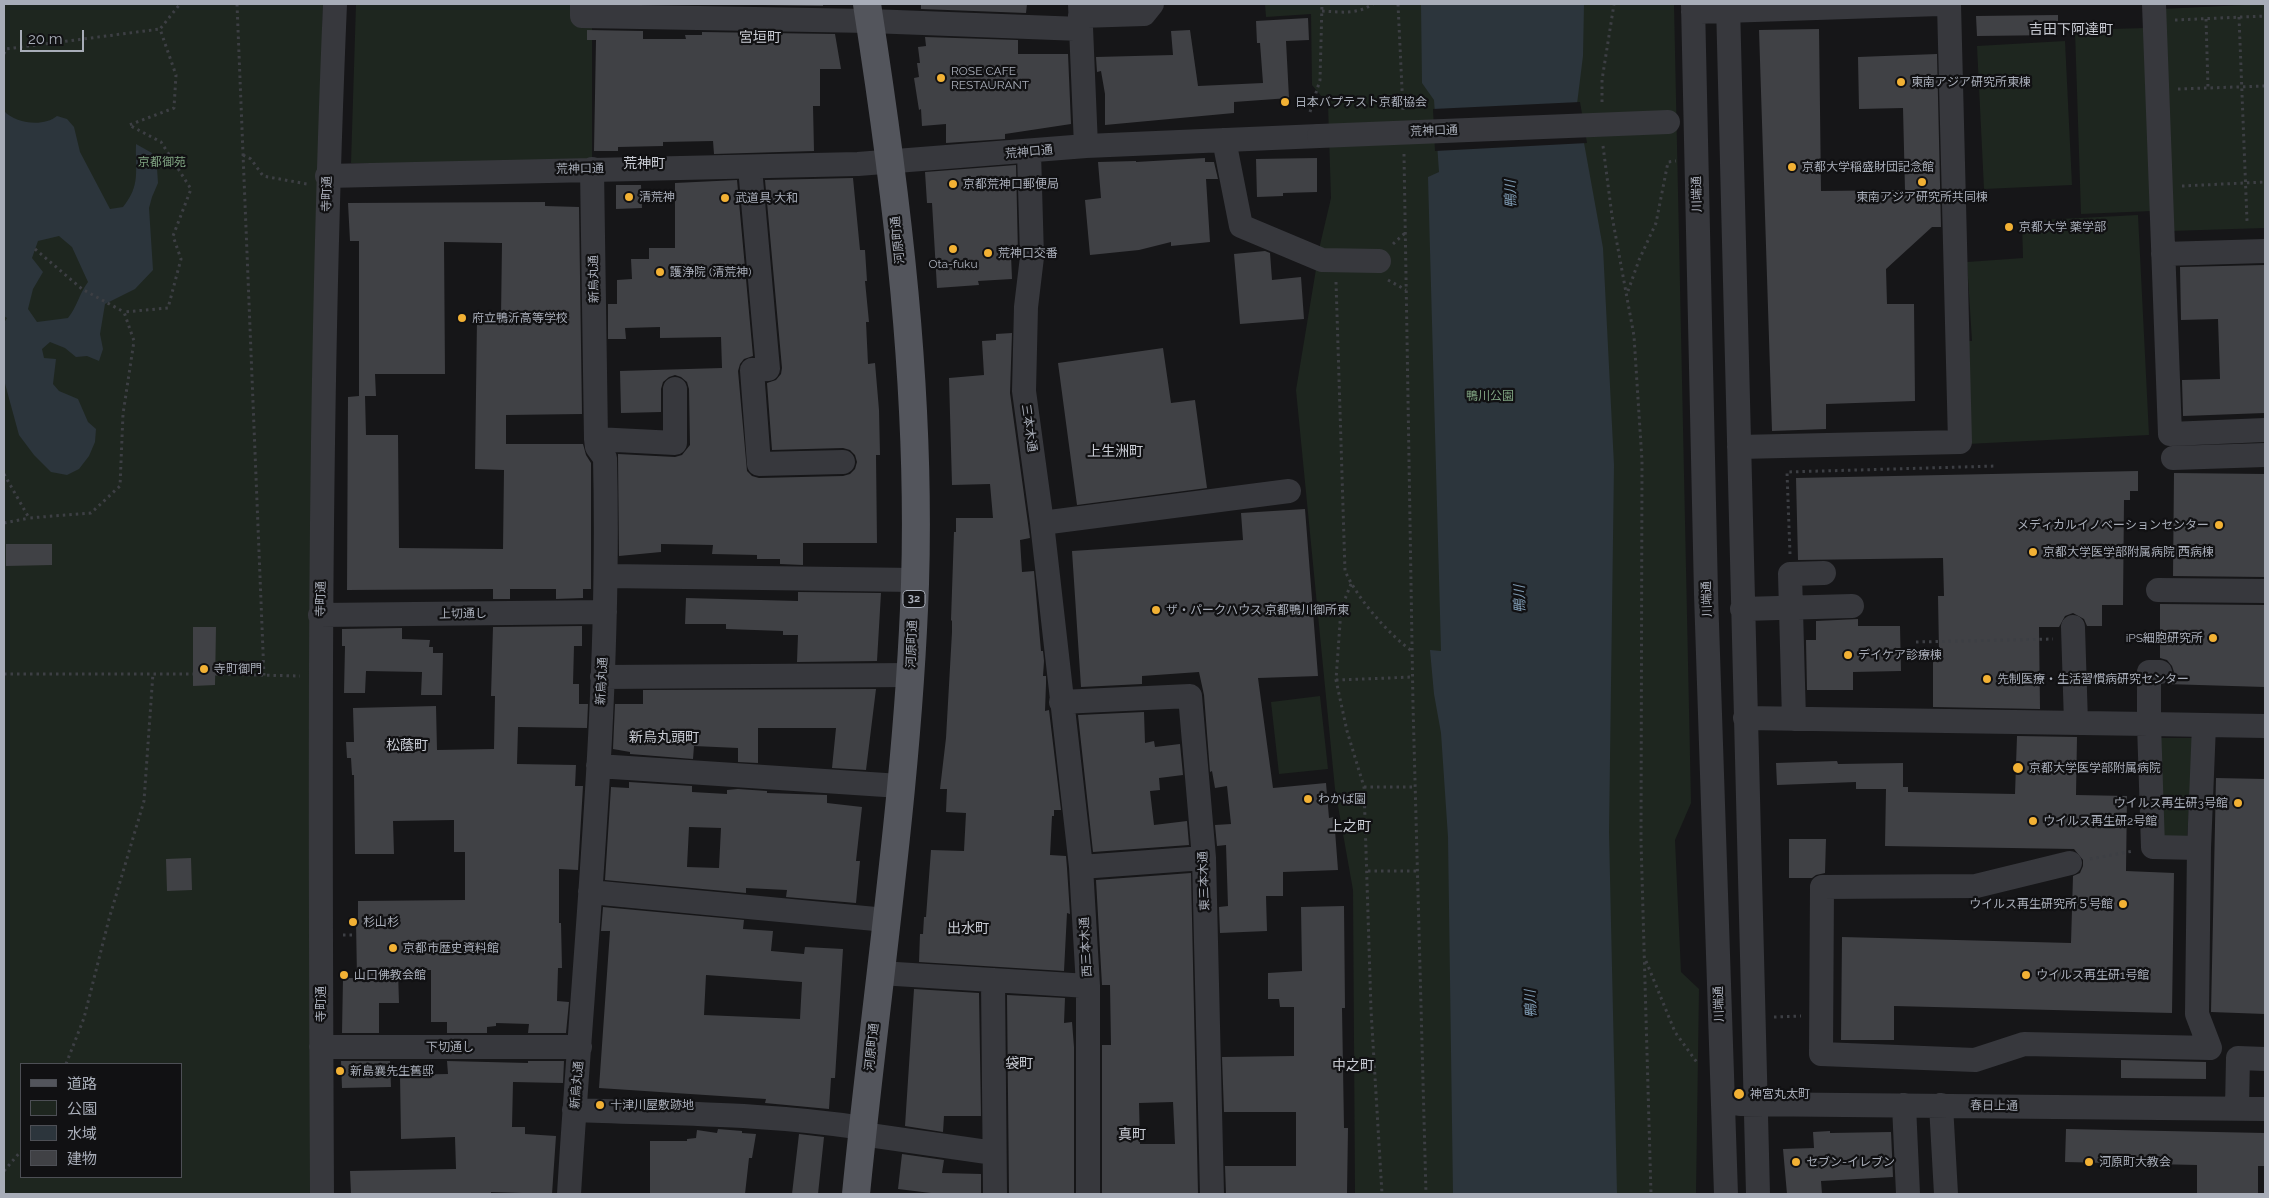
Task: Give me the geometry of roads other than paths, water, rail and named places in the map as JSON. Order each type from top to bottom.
[{"type":"main road","name":"河原町通","points":[[856,1194],[911,675],[915,580],[914,395],[890,162],[868,12]]},
{"type":"street","name":"寺町通","points":[[322,1194],[319,180],[335,4]]},
{"type":"street","points":[[582,4],[582,16],[868,12],[1080,16],[1144,14],[1152,4]]},
{"type":"street","points":[[1693,8],[1940,4]]},
{"type":"street","points":[[1739,447],[1960,442],[1949,4]]},
{"type":"street","points":[[2154,4],[2170,434],[2265,430]]},
{"type":"street","name":"川端通","points":[[1693,8],[1707,604],[1726,1194]]},
{"type":"street","points":[[1728,8],[1754,1104],[1758,1194]]},
{"type":"street","points":[[1080,16],[1086,146]]},
{"type":"street","name":"荒神口通","points":[[319,180],[592,169],[750,168],[890,162],[1086,146],[1731,119]]},
{"type":"street","points":[[1224,140],[1241,226],[1322,260],[1379,261]]},
{"type":"street","name":"三本木通","points":[[1030,152],[1032,257],[1026,306],[1024,391],[1042,523],[1061,702]]},
{"type":"street","points":[[750,168],[768,369],[752,370],[760,464],[843,462]]},
{"type":"street","name":"新烏丸通","points":[[569,1194],[598,766],[608,576],[606,458],[597,447],[596,439],[592,169]]},
{"type":"street","points":[[2163,254],[2265,251]]},
{"type":"street","points":[[596,439],[675,443],[675,389]]},
{"type":"street","points":[[2173,458],[2265,455]]},
{"type":"street","points":[[1042,523],[1289,491]]},
{"type":"street","points":[[1794,719],[1790,574],[1824,573]]},
{"type":"street","points":[[608,576],[915,580]]},
{"type":"street","points":[[2158,590],[2265,590]]},
{"type":"street","points":[[1742,609],[1852,606]]},
{"type":"street","name":"上切通し","points":[[320,615],[605,612]]},
{"type":"street","points":[[2074,633],[2076,723]]},
{"type":"street","points":[[2160,672],[2150,672],[2149,724],[2153,847],[2199,848]]},
{"type":"street","points":[[602,677],[911,675]]},
{"type":"street","name":"東三本木通","points":[[1061,702],[1190,696],[1204,858],[1212,1194]]},
{"type":"street","name":"西三本木通","points":[[1061,702],[1081,867],[1088,986],[1088,1194]]},
{"type":"street","points":[[1745,718],[2265,726]]},
{"type":"street","points":[[2204,725],[2199,848],[2197,1014],[2210,1048],[2222,1059],[2230,1108]]},
{"type":"street","points":[[598,766],[900,786]]},
{"type":"street","points":[[1081,867],[1204,858]]},
{"type":"street","points":[[2070,863],[1976,886],[1822,887],[1821,1054],[1975,1060],[2024,1044],[2210,1048],[2238,1058],[2265,1058]]},
{"type":"street","points":[[590,892],[886,920]]},
{"type":"street","points":[[880,973],[1088,986]]},
{"type":"street","points":[[993,980],[995,1194]]},
{"type":"street","name":"下切通し","points":[[321,1048],[580,1047]]},
{"type":"street","points":[[2230,1108],[2238,1058]]},
{"type":"street","name":"春日上通","points":[[1723,1105],[1941,1105],[2265,1109]]},
{"type":"street","points":[[1904,1105],[1908,1194]]},
{"type":"street","points":[[1941,1105],[1946,1194]]},
{"type":"street","points":[[574,1110],[834,1123],[862,1131],[994,1153]]},
{"type":"water","name":"鴨川","points":[[1421,4],[1584,4],[1583,56],[1577,104],[1603,248],[1614,465],[1609,832],[1617,1194],[1453,1194],[1448,837],[1441,733],[1434,694],[1430,650],[1441,651],[1428,177],[1439,172],[1434,100],[1422,83]]},
{"type":"water","points":[[4,111],[16,119],[30,122],[45,122],[57,116],[67,119],[74,127],[80,152],[110,209],[123,207],[135,185],[136,144],[152,153],[157,168],[158,183],[149,208],[153,270],[135,289],[105,304],[100,334],[103,349],[99,361],[87,356],[76,357],[65,348],[50,342],[42,349],[44,358],[56,359],[53,384],[59,391],[78,399],[88,422],[96,429],[95,442],[89,456],[79,469],[67,475],[51,472],[34,455],[19,435],[4,380],[4,323],[7,318],[4,316]],"holes":[[[59,236],[72,247],[88,282],[68,318],[37,322],[28,309],[33,289],[43,272],[32,258],[38,241]]]},
{"type":"place","name":"ROSE CAFE RESTAURANT","points":[[941,78]]},
{"type":"place","name":"東南アジア研究所東棟","points":[[1901,82]]},
{"type":"place","name":"日本バプテスト京都協会","points":[[1285,102]]},
{"type":"place","name":"京都大学稲盛財団記念館","points":[[1792,167]]},
{"type":"place","name":"東南アジア研究所共同棟","points":[[1922,182]]},
{"type":"place","name":"京都荒神口郵便局","points":[[953,184]]},
{"type":"place","name":"清荒神","points":[[629,197]]},
{"type":"place","name":"武道具 大和","points":[[725,198]]},
{"type":"place","name":"京都大学 薬学部","points":[[2009,227]]},
{"type":"place","name":"Ota-fuku","points":[[953,249]]},
{"type":"place","name":"荒神口交番","points":[[988,253]]},
{"type":"place","name":"護浄院 (清荒神)","points":[[660,272]]},
{"type":"place","name":"府立鴨沂高等学校","points":[[462,318]]},
{"type":"place","name":"メディカルイノベーションセンター","points":[[2219,525]]},
{"type":"place","name":"京都大学医学部附属病院 西病棟","points":[[2033,552]]},
{"type":"place","name":"ザ・パークハウス 京都鴨川御所東","points":[[1156,610]]},
{"type":"place","name":"iPS細胞研究所","points":[[2213,638]]},
{"type":"place","name":"デイケア診療棟","points":[[1848,655]]},
{"type":"place","name":"寺町御門","points":[[204,669]]},
{"type":"place","name":"先制医療・生活習慣病研究センター","points":[[1987,679]]},
{"type":"place","name":"京都大学医学部附属病院","points":[[2018,768]]},
{"type":"place","name":"わかば園","points":[[1308,799]]},
{"type":"place","name":"ウイルス再生研3号館","points":[[2238,803]]},
{"type":"place","name":"ウイルス再生研2号館","points":[[2033,821]]},
{"type":"place","name":"ウイルス再生研究所５号館","points":[[2123,904]]},
{"type":"place","name":"杉山杉","points":[[353,922]]},
{"type":"place","name":"京都市歴史資料館","points":[[393,948]]},
{"type":"place","name":"山口佛教会館","points":[[344,975]]},
{"type":"place","name":"ウイルス再生研1号館","points":[[2026,975]]},
{"type":"place","name":"新島襄先生舊邸","points":[[340,1071]]},
{"type":"place","name":"神宮丸太町","points":[[1739,1094]]},
{"type":"place","name":"十津川屋敷跡地","points":[[600,1105]]},
{"type":"place","name":"セブン-イレブン","points":[[1796,1162]]},
{"type":"place","name":"河原町大教会","points":[[2089,1162]]},
{"type":"district","name":"吉田下阿達町","points":[[2071,30]]},
{"type":"district","name":"宮垣町","points":[[760,38]]},
{"type":"district","name":"荒神町","points":[[644,164]]},
{"type":"district","name":"上生洲町","points":[[1115,452]]},
{"type":"district","name":"新烏丸頭町","points":[[664,738]]},
{"type":"district","name":"松蔭町","points":[[407,746]]},
{"type":"district","name":"上之町","points":[[1350,827]]},
{"type":"district","name":"出水町","points":[[968,929]]},
{"type":"district","name":"袋町","points":[[1019,1064]]},
{"type":"district","name":"中之町","points":[[1353,1066]]},
{"type":"district","name":"真町","points":[[1132,1135]]},
{"type":"park label","name":"京都御苑","points":[[162,162]]},
{"type":"park label","name":"鴨川公園","points":[[1490,396]]}]
